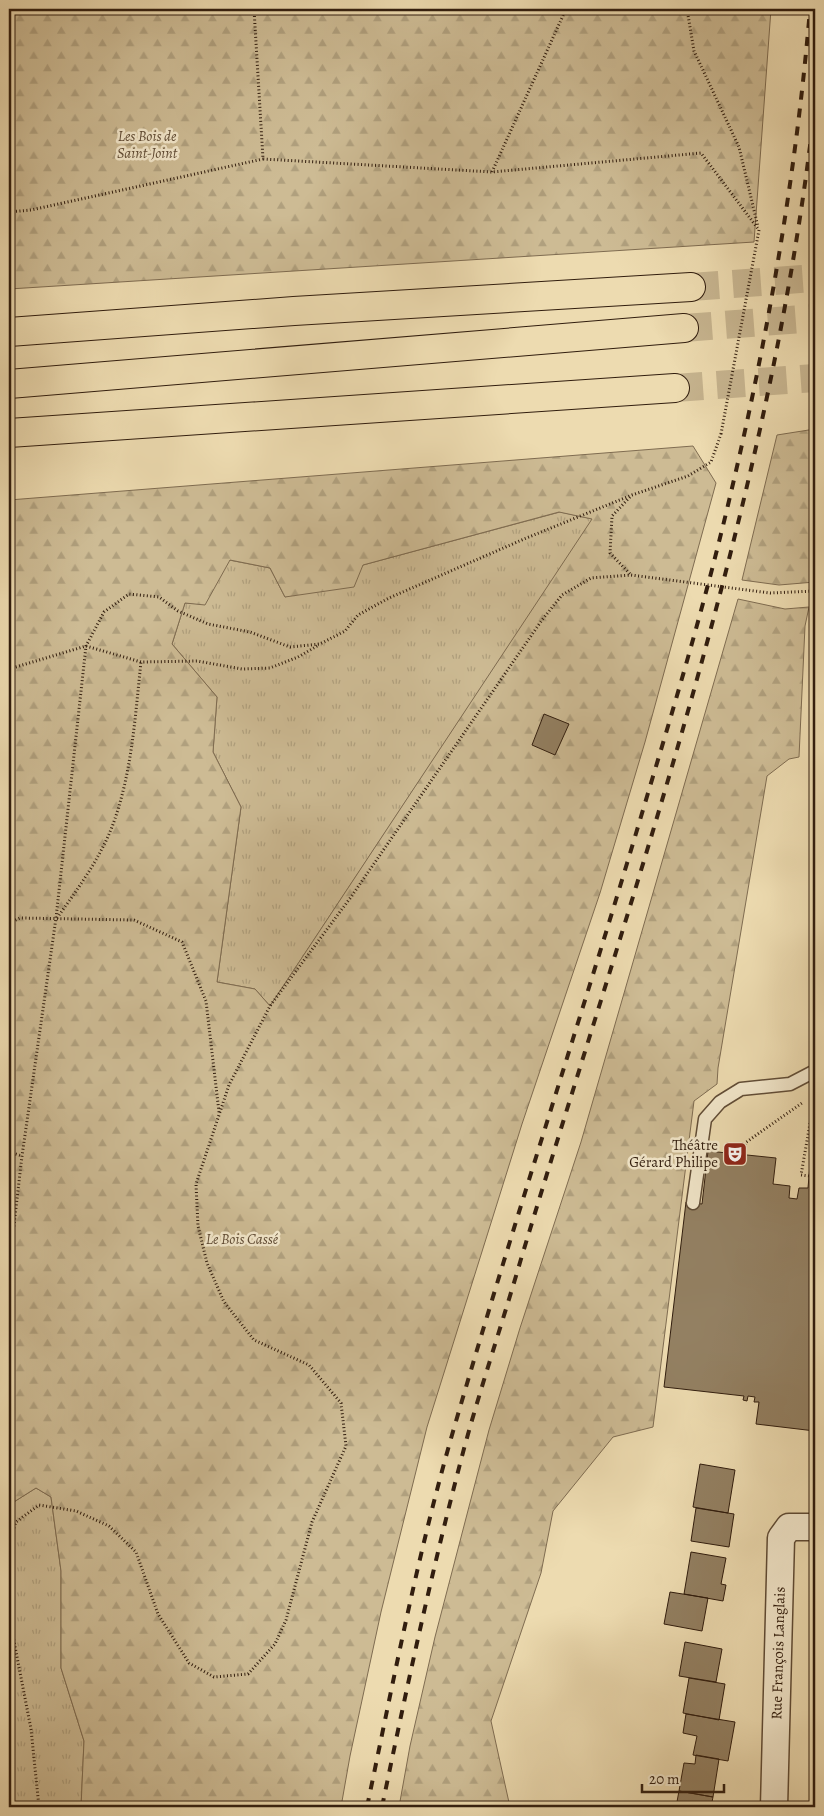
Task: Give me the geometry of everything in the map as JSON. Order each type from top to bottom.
[{"type":"highway","points":[[9,332],[207,317],[691,287]]},
{"type":"highway","points":[[9,384],[684,328]]},
{"type":"highway","points":[[9,433],[675,388]]},
{"type":"street","name":"Rue François Langlais","points":[[774,1807],[782,1538],[789,1527],[815,1527]]},
{"type":"lane","points":[[693,1203],[706,1119],[720,1102],[741,1089],[790,1084],[815,1071]]},
{"type":"path","points":[[254,9],[263,159]]},
{"type":"path","points":[[492,172],[566,9]]},
{"type":"path","points":[[9,669],[86,646],[141,662],[197,661],[242,668],[270,668],[298,657],[345,631],[358,615],[389,598],[524,539],[632,495],[688,476],[711,462],[721,434],[759,230],[739,147],[694,51],[687,9]]},
{"type":"path","points":[[9,212],[31,210],[263,159],[492,172],[701,153],[759,230]]},
{"type":"path","points":[[631,574],[610,553],[612,516],[632,495]]},
{"type":"path","points":[[9,1541],[16,1522],[38,1505],[76,1511],[109,1526],[136,1552],[158,1614],[189,1663],[214,1677],[248,1674],[275,1644],[286,1620],[312,1522],[346,1446],[340,1403],[309,1365],[254,1340],[224,1302],[207,1263],[198,1226],[196,1184],[228,1085],[270,1006],[351,897],[542,620],[562,595],[592,578],[631,574],[770,593],[815,591]]},
{"type":"path","points":[[9,1268],[22,1156],[56,918],[86,646],[104,612],[129,594],[159,597],[178,611],[208,624],[250,632],[290,647],[320,644]]},
{"type":"path","points":[[56,918],[81,885],[112,827],[131,757],[141,662]]},
{"type":"path","points":[[9,923],[20,918],[134,920],[182,942],[206,1001],[220,1114]]},
{"type":"path","points":[[743,1155],[745,1143],[815,1095]]},
{"type":"path","points":[[809,1176],[800,1175],[815,1095]]},
{"type":"path","points":[[9,1152],[22,1156]]},
{"type":"path","points":[[9,1605],[10,1626],[32,1729],[39,1807]]},
{"type":"path","points":[[9,1633],[10,1626]]},
{"type":"green space","name":"Les Bois de Saint-Joint","points":[[9,9],[771,9],[754,242],[9,289]]},
{"type":"green space","points":[[815,429],[815,582],[779,585],[742,580],[777,435]]},
{"type":"green space","name":"Le Bois Cassé","points":[[693,446],[716,483],[645,742],[600,893],[522,1124],[427,1427],[381,1612],[341,1807],[81,1807],[84,1741],[61,1668],[61,1571],[51,1497],[36,1488],[9,1505],[9,500]],"holes":[[[559,512],[592,519],[270,1006],[255,989],[217,982],[241,807],[213,752],[217,697],[172,644],[185,603],[205,605],[230,560],[270,568],[285,597],[354,587],[363,565]]]},
{"type":"green space","points":[[560,512],[593,519],[270,1006],[255,989],[217,982],[241,807],[213,752],[217,697],[172,644],[185,603],[205,604],[229,560],[270,568],[285,597],[363,565]]},
{"type":"green space","points":[[738,599],[785,609],[809,607],[805,626],[799,757],[789,759],[767,776],[718,1068],[717,1084],[694,1101],[653,1427],[613,1437],[553,1511],[541,1573],[491,1721],[510,1807],[399,1807],[410,1746],[435,1637],[489,1430],[520,1328],[581,1142]]},
{"type":"green space","points":[[36,1488],[51,1497],[61,1571],[61,1668],[84,1741],[81,1807],[9,1807],[9,1505]]},
{"type":"building","points":[[544,714],[569,724],[555,755],[532,745]]},
{"type":"building","points":[[815,1107],[815,1431],[756,1424],[759,1402],[754,1402],[755,1397],[748,1396],[747,1401],[743,1400],[744,1396],[664,1387],[686,1202],[702,1204],[708,1151],[776,1158],[773,1184],[790,1186],[789,1198],[797,1199],[799,1188],[808,1188]]},
{"type":"building","points":[[700,1464],[735,1470],[728,1513],[693,1507]]},
{"type":"building","points":[[696,1508],[734,1514],[729,1547],[691,1541]]},
{"type":"building","points":[[691,1552],[726,1558],[721,1584],[726,1585],[723,1601],[684,1594]]},
{"type":"building","points":[[670,1592],[708,1598],[702,1631],[664,1624]]},
{"type":"building","points":[[685,1642],[722,1649],[716,1682],[679,1676]]},
{"type":"building","points":[[689,1678],[725,1684],[719,1720],[683,1713]]},
{"type":"building","points":[[686,1714],[735,1722],[728,1761],[693,1755],[697,1736],[683,1733]]},
{"type":"building","points":[[696,1755],[719,1759],[713,1797],[679,1791],[684,1763],[695,1764]]},
{"type":"building","points":[[679,1791],[713,1797],[711,1807],[676,1807]]},
{"type":"tunnel","points":[[691,287],[815,278]]},
{"type":"tunnel","points":[[684,328],[815,318]]},
{"type":"tunnel","points":[[675,388],[815,378]]},
{"type":"railway","points":[[367,1807],[396,1667],[439,1481],[500,1274],[659,757],[719,541],[755,382],[778,259],[797,134],[810,9]]},
{"type":"railway","points":[[382,1807],[442,1535],[478,1398],[653,831],[695,687],[733,543],[767,398],[794,252],[815,104]]},
{"type":"place","name":"Théâtre Gérard Philipe","points":[[735,1154]]}]
